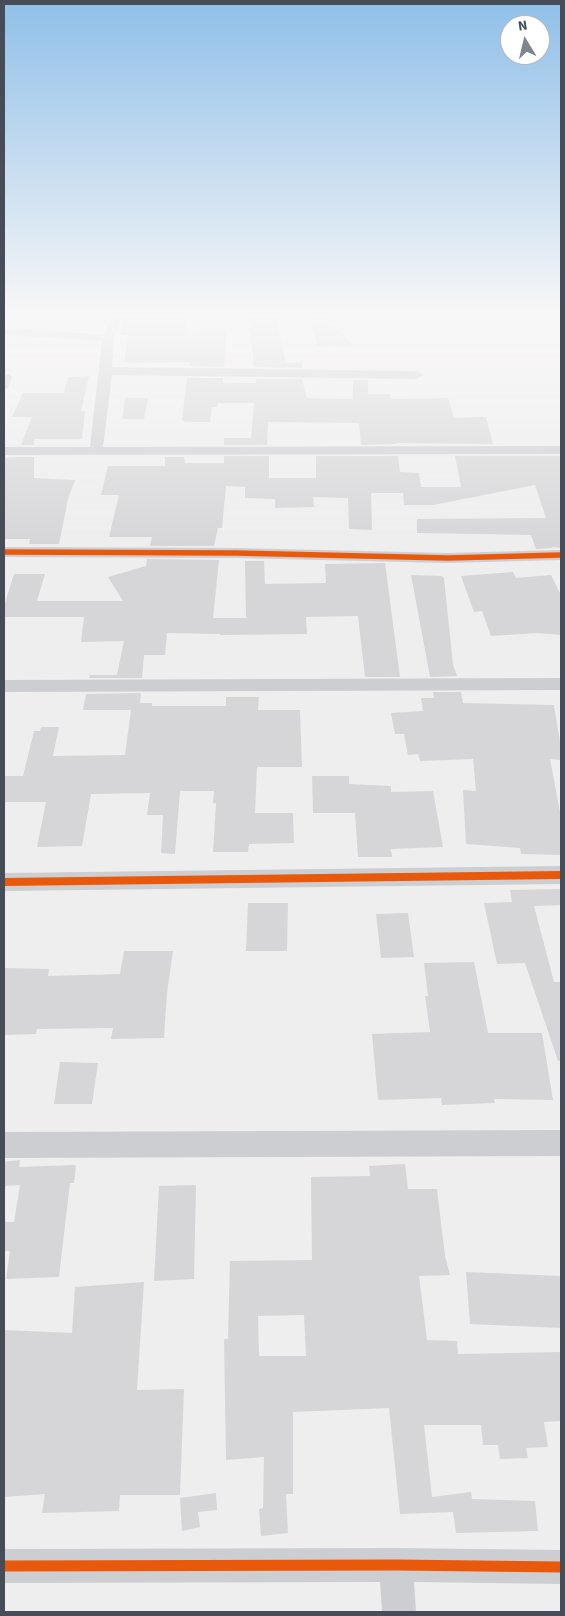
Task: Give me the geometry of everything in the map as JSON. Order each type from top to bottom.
[{"type":"street","points":[[96,450],[103,392]]},
{"type":"street","points":[[4,451],[561,450]]},
{"type":"street","points":[[4,552],[236,553],[448,558],[561,555]]},
{"type":"street","points":[[4,686],[561,684]]},
{"type":"street","points":[[4,882],[561,875]]},
{"type":"street","points":[[4,1145],[561,1143]]},
{"type":"street","points":[[4,1566],[396,1565],[561,1567]]},
{"type":"street","points":[[396,1565],[398,1612]]},
{"type":"building","points":[[85,392],[81,411],[85,411],[82,439],[34,439],[34,445],[21,445],[32,417],[12,417],[23,393]]},
{"type":"building","points":[[185,392],[306,392],[307,398],[353,399],[353,392],[368,392],[368,394],[390,394],[391,399],[448,398],[454,418],[486,417],[493,444],[396,443],[361,445],[359,423],[268,422],[267,445],[224,445],[224,438],[251,438],[254,403],[218,403],[217,407],[212,407],[210,422],[185,422],[182,420]]},
{"type":"building","points":[[125,398],[148,398],[144,419],[122,419]]},
{"type":"building","points":[[224,456],[269,456],[269,478],[316,478],[316,456],[398,456],[400,472],[419,473],[421,487],[461,487],[455,456],[561,456],[561,548],[536,549],[531,535],[417,533],[417,519],[546,518],[535,485],[433,505],[404,505],[403,493],[371,493],[372,530],[349,529],[348,498],[313,497],[314,507],[275,508],[275,499],[245,498],[245,487],[226,486],[222,528],[218,528],[214,546],[150,546],[152,537],[109,537],[119,495],[101,495],[108,466],[165,466],[165,457],[184,457],[185,463],[224,463]]},
{"type":"building","points":[[34,457],[34,478],[75,480],[68,499],[59,544],[29,544],[30,539],[4,539],[4,458]]},
{"type":"building","points":[[147,559],[219,560],[213,618],[246,618],[245,561],[264,561],[265,584],[326,583],[325,564],[385,563],[400,677],[365,677],[358,616],[306,617],[307,634],[220,635],[167,633],[165,655],[144,655],[142,678],[89,678],[90,675],[117,675],[124,641],[81,642],[84,617],[4,617],[4,606],[14,574],[45,574],[37,601],[123,601],[108,577],[146,566]]},
{"type":"building","points":[[513,572],[516,578],[551,575],[561,595],[561,635],[538,633],[491,636],[482,611],[474,612],[461,576]]},
{"type":"building","points":[[411,575],[442,576],[444,578],[453,665],[457,676],[430,677]]},
{"type":"building","points":[[433,692],[461,692],[463,703],[554,705],[561,748],[561,760],[550,759],[561,817],[561,855],[521,854],[520,848],[466,844],[463,790],[476,791],[473,759],[420,761],[418,754],[408,755],[404,734],[395,734],[391,713],[423,711],[421,698],[434,698]]},
{"type":"building","points":[[141,693],[140,703],[152,703],[152,706],[226,706],[226,697],[259,697],[258,710],[300,710],[302,767],[257,767],[255,813],[293,813],[294,843],[249,844],[248,852],[213,852],[216,803],[213,803],[214,791],[180,791],[175,854],[161,853],[163,815],[147,815],[150,793],[91,794],[82,846],[37,847],[46,802],[4,802],[4,776],[23,776],[34,731],[40,731],[41,727],[59,727],[53,756],[125,755],[131,710],[83,710],[86,694]]},
{"type":"building","points":[[312,776],[349,776],[349,784],[391,786],[391,792],[433,791],[443,847],[391,849],[392,857],[358,857],[355,813],[313,813]]},
{"type":"building","points":[[561,889],[561,905],[534,906],[554,982],[561,982],[561,1061],[558,1061],[525,963],[497,964],[484,903],[512,902],[510,890]]},
{"type":"building","points":[[248,903],[288,903],[287,951],[246,951]]},
{"type":"building","points":[[408,913],[414,957],[381,958],[376,914]]},
{"type":"building","points":[[124,951],[173,951],[167,993],[164,1038],[111,1039],[113,1028],[37,1029],[36,1034],[4,1035],[4,968],[49,969],[48,976],[120,974]]},
{"type":"building","points":[[474,962],[488,1033],[542,1033],[553,1100],[494,1099],[495,1103],[442,1105],[441,1098],[378,1100],[372,1034],[430,1032],[425,996],[428,996],[424,963]]},
{"type":"building","points":[[60,1062],[98,1063],[92,1104],[54,1104]]},
{"type":"building","points":[[20,1160],[19,1167],[76,1165],[74,1183],[70,1183],[59,1277],[6,1279],[10,1251],[4,1251],[4,1222],[14,1222],[20,1185],[4,1186],[4,1162]]},
{"type":"building","points":[[405,1164],[408,1189],[437,1189],[445,1256],[450,1275],[419,1276],[427,1340],[457,1341],[458,1354],[561,1352],[561,1421],[544,1422],[548,1447],[526,1448],[528,1458],[500,1459],[498,1445],[483,1445],[481,1425],[424,1425],[432,1497],[471,1492],[472,1499],[535,1501],[538,1531],[456,1533],[453,1512],[400,1514],[389,1408],[293,1412],[293,1494],[286,1494],[288,1533],[261,1536],[259,1509],[263,1508],[264,1457],[226,1460],[224,1339],[228,1339],[230,1261],[312,1260],[311,1177],[370,1176],[369,1166]],"holes":[[[304,1315],[306,1356],[259,1356],[258,1316]]]},
{"type":"building","points":[[196,1185],[194,1279],[154,1281],[159,1186]]},
{"type":"building","points":[[466,1272],[561,1276],[561,1328],[470,1324]]},
{"type":"building","points":[[144,1282],[137,1390],[184,1389],[180,1495],[120,1495],[119,1511],[42,1513],[45,1494],[4,1497],[4,1330],[72,1333],[75,1287]]},
{"type":"building","points":[[216,1493],[217,1510],[198,1512],[200,1527],[182,1531],[180,1498]]},
{"type":"cycle path","points":[[4,552],[236,553],[448,558],[561,555]]},
{"type":"cycle path","points":[[4,882],[561,875]]},
{"type":"cycle path","points":[[4,1566],[396,1565],[561,1567]]}]
